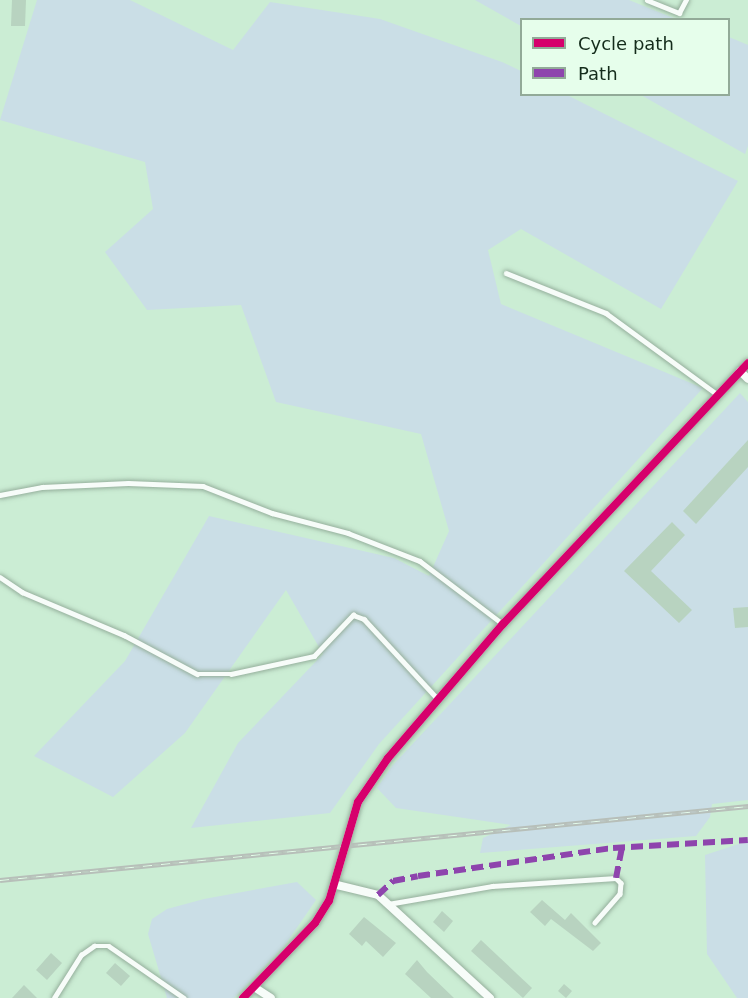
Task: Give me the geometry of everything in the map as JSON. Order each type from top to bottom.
[{"type":"street","points":[[243,998],[315,923],[337,885],[350,824],[358,802],[437,698],[503,624],[748,363]]},
{"type":"street","points":[[740,371],[748,379]]},
{"type":"street","points":[[337,885],[378,895],[490,998]]},
{"type":"street","points":[[254,987],[271,998]]},
{"type":"lane","points":[[647,0],[679,13],[686,0]]},
{"type":"lane","points":[[506,273],[606,313],[718,395]]},
{"type":"lane","points":[[0,495],[42,487],[128,483],[203,486],[272,513],[348,533],[420,561],[503,624]]},
{"type":"lane","points":[[0,577],[22,592],[124,635],[197,674],[231,674],[314,656],[353,615],[364,619],[437,698]]},
{"type":"lane","points":[[388,904],[492,886],[616,878],[621,883],[620,894],[595,923]]},
{"type":"lane","points":[[54,998],[81,955],[94,946],[109,946],[184,998]]},
{"type":"shaded area","points":[[37,0],[130,0],[233,50],[270,2],[380,19],[502,62],[520,71],[520,96],[569,96],[738,181],[661,309],[521,229],[488,250],[501,304],[703,388],[379,744],[330,813],[191,828],[238,743],[323,654],[286,590],[185,733],[113,797],[34,756],[125,661],[209,516],[394,558],[429,576],[449,531],[421,434],[276,402],[241,305],[147,310],[105,252],[153,209],[145,162],[0,120]]},
{"type":"shaded area","points":[[475,0],[629,0],[674,18],[520,18],[520,25]]},
{"type":"shaded area","points":[[730,37],[748,45],[748,146],[745,154],[643,96],[730,96]]},
{"type":"shaded area","points":[[740,393],[748,402],[748,800],[712,804],[710,817],[696,836],[480,853],[483,838],[511,825],[396,808],[377,788],[392,766]]},
{"type":"shaded area","points":[[748,841],[748,998],[737,998],[707,954],[705,855]]},
{"type":"shaded area","points":[[297,882],[316,900],[285,945],[234,998],[167,998],[148,934],[152,919],[167,909],[204,899]]},
{"type":"building","points":[[12,0],[26,0],[25,26],[11,26]]},
{"type":"building","points":[[748,440],[748,467],[696,524],[683,511]]},
{"type":"building","points":[[672,522],[685,535],[651,571],[692,610],[679,623],[624,571]]},
{"type":"building","points":[[748,607],[748,627],[735,628],[733,608]]},
{"type":"building","points":[[542,900],[565,920],[571,913],[601,943],[593,951],[551,919],[545,926],[530,912]]},
{"type":"building","points":[[442,911],[453,921],[444,932],[433,922]]},
{"type":"building","points":[[364,917],[396,943],[383,957],[366,941],[362,946],[349,934]]},
{"type":"building","points":[[481,940],[532,988],[523,998],[471,951]]},
{"type":"building","points":[[51,953],[62,963],[47,980],[36,970]]},
{"type":"building","points":[[417,960],[454,998],[431,998],[405,974]]},
{"type":"building","points":[[115,963],[130,976],[121,986],[106,973]]},
{"type":"building","points":[[564,984],[572,991],[566,998],[558,991]]},
{"type":"building","points":[[24,985],[37,998],[12,998]]},
{"type":"railway","points":[[0,880],[748,806]]},
{"type":"marked path","points":[[378,895],[393,881],[418,876],[613,848],[748,840]]},
{"type":"marked path","points":[[616,878],[622,847]]},
{"type":"cycle path","points":[[243,998],[315,923],[329,901],[358,802],[388,758],[503,624],[748,363]]}]
